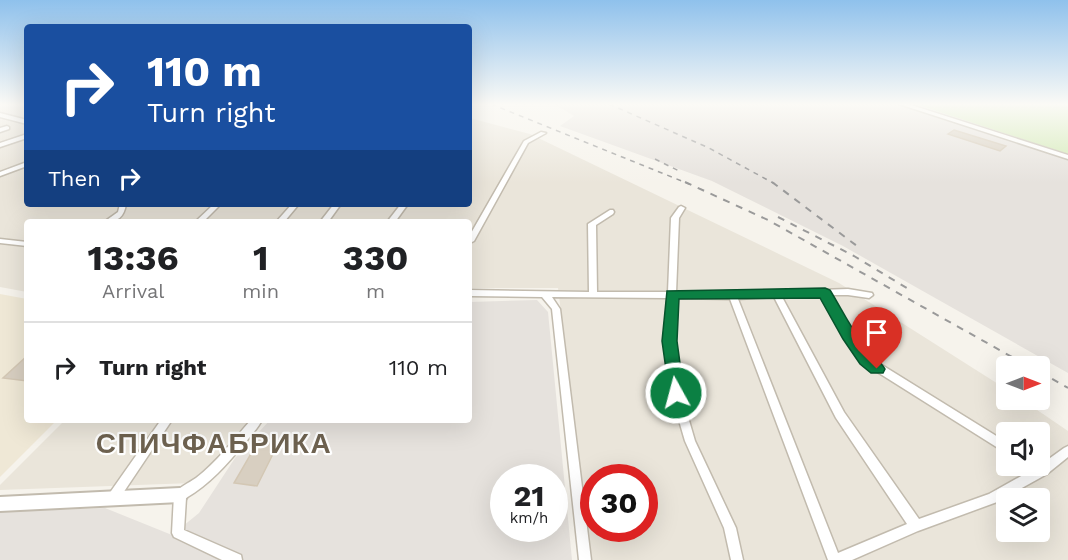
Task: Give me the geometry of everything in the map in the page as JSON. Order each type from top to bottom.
[{"type":"street","points":[[984,130],[1068,157]]},
{"type":"street","points":[[472,237],[526,142],[543,133]]},
{"type":"street","points":[[0,145],[24,137]]},
{"type":"street","points":[[0,174],[24,165]]},
{"type":"street","points":[[112,219],[121,213],[122,207]]},
{"type":"street","points":[[202,219],[215,207]]},
{"type":"street","points":[[283,219],[293,207]]},
{"type":"street","points":[[326,219],[336,207]]},
{"type":"street","points":[[393,219],[403,207]]},
{"type":"street","points":[[681,208],[675,218],[670,341],[676,393],[690,441],[730,528],[737,560]]},
{"type":"street","points":[[593,293],[592,225],[610,212]]},
{"type":"street","points":[[0,241],[24,244]]},
{"type":"street","points":[[472,293],[869,295]]},
{"type":"street","points":[[825,293],[848,335],[866,360],[996,442]]},
{"type":"street","points":[[545,294],[556,309],[585,560]]},
{"type":"street","points":[[777,295],[840,415],[916,526]]},
{"type":"street","points":[[733,296],[835,560],[916,526],[993,498],[1026,476]]},
{"type":"street","points":[[111,500],[165,423]]},
{"type":"street","points":[[0,504],[180,495],[197,486],[209,475],[253,423]]},
{"type":"street","points":[[1050,461],[1068,451]]},
{"type":"street","points":[[180,495],[178,533],[236,560]]},
{"type":"shaded area","points":[[0,130],[24,130],[24,207],[472,207],[472,130],[516,130],[530,134],[839,283],[996,383],[996,410],[1037,410],[1068,431],[1068,560],[591,560],[589,542],[658,542],[658,464],[580,464],[580,469],[558,288],[472,288],[472,219],[24,219],[24,291],[0,287]]},
{"type":"shaded area","points":[[571,130],[981,130],[1068,159],[1068,373],[1050,363],[1050,356],[1038,356],[843,246],[712,181]]},
{"type":"shaded area","points":[[0,294],[24,298],[24,423],[54,423],[0,477]]},
{"type":"shaded area","points":[[537,300],[548,312],[563,464],[490,464],[490,542],[568,542],[568,519],[572,560],[0,560],[0,512],[105,508],[172,535],[199,513],[235,458],[267,423],[472,423],[472,302]]},
{"type":"shaded area","points":[[62,423],[246,423],[193,483],[0,490],[0,485]]},
{"type":"green space","points":[[995,130],[1068,130],[1068,154]]},
{"type":"building","points":[[954,130],[1006,146],[1000,151],[948,134]]},
{"type":"building","points":[[24,359],[24,381],[3,378]]},
{"type":"building","points":[[260,438],[280,440],[257,486],[234,483]]},
{"type":"railway","points":[[556,130],[689,184]]},
{"type":"railway","points":[[668,130],[709,148],[774,183]]},
{"type":"railway","points":[[655,159],[681,172]]},
{"type":"railway","points":[[685,182],[768,220],[1010,356]]},
{"type":"railway","points":[[774,183],[861,249]]},
{"type":"railway","points":[[778,217],[854,256],[910,290]]},
{"type":"railway","points":[[1050,378],[1068,388]]},
{"type":"district","name":"СПИЧФАБРИКА","points":[[214,443]]},
{"type":"route","points":[[676,393],[670,341],[672,294],[733,296],[825,293],[848,335],[866,360],[877,369]]}]
